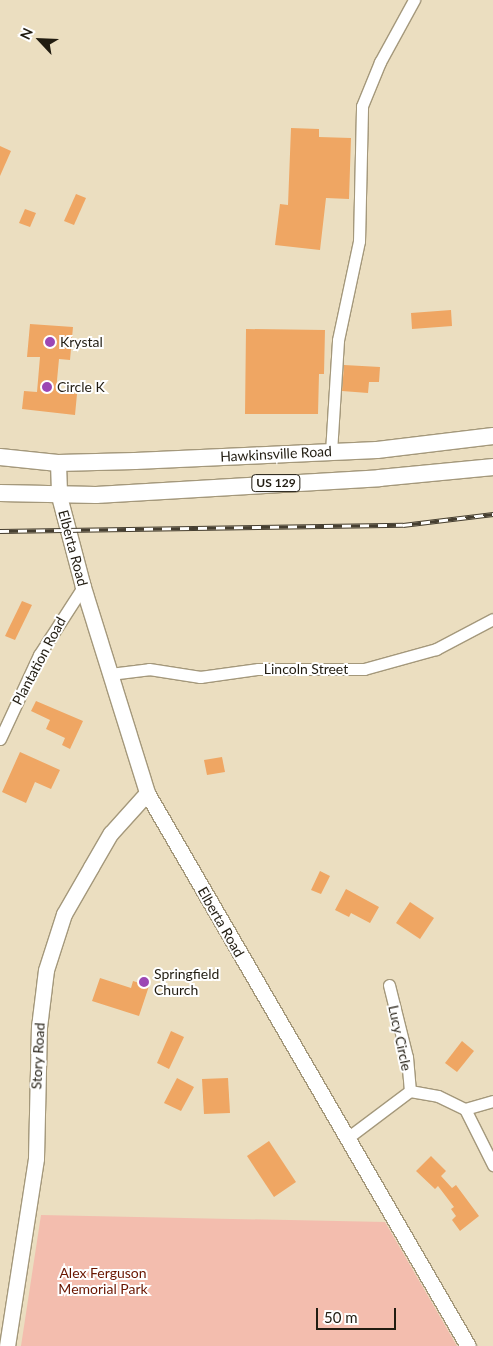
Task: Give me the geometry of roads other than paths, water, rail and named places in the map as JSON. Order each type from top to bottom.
[{"type":"main road","name":"Hawkinsville Road","points":[[58,463],[332,452],[457,442],[493,436]]},
{"type":"main road","name":"US 129","points":[[0,457],[58,463]]},
{"type":"main road","name":"US 129","points":[[0,493],[59,496],[379,478],[493,467]]},
{"type":"street","points":[[332,452],[338,340],[358,241],[362,106],[380,62],[414,0]]},
{"type":"street","name":"Elberta Road","points":[[58,463],[59,496],[83,587],[146,794],[468,1346]]},
{"type":"street","name":"Plantation Road","points":[[0,739],[39,655],[83,587]]},
{"type":"street","name":"Lincoln Street","points":[[110,674],[149,669],[200,677],[258,669],[364,669],[436,649],[493,619]]},
{"type":"street","name":"Story Road","points":[[7,1346],[36,1158],[39,1027],[46,970],[64,914],[111,833],[146,794]]},
{"type":"street","name":"Lucy Circle","points":[[389,985],[407,1057],[410,1091]]},
{"type":"street","points":[[346,1139],[410,1091],[438,1096],[465,1109],[493,1165]]},
{"type":"street","points":[[465,1109],[493,1101]]},
{"type":"railway","points":[[0,531],[403,525],[493,514]]},
{"type":"place","name":"Krystal","points":[[50,342]]},
{"type":"place","name":"Circle K","points":[[47,387]]},
{"type":"place","name":"Springfield Church","points":[[144,982]]},
{"type":"park label","name":"Alex Ferguson Memorial Park","points":[[103,1282]]}]
